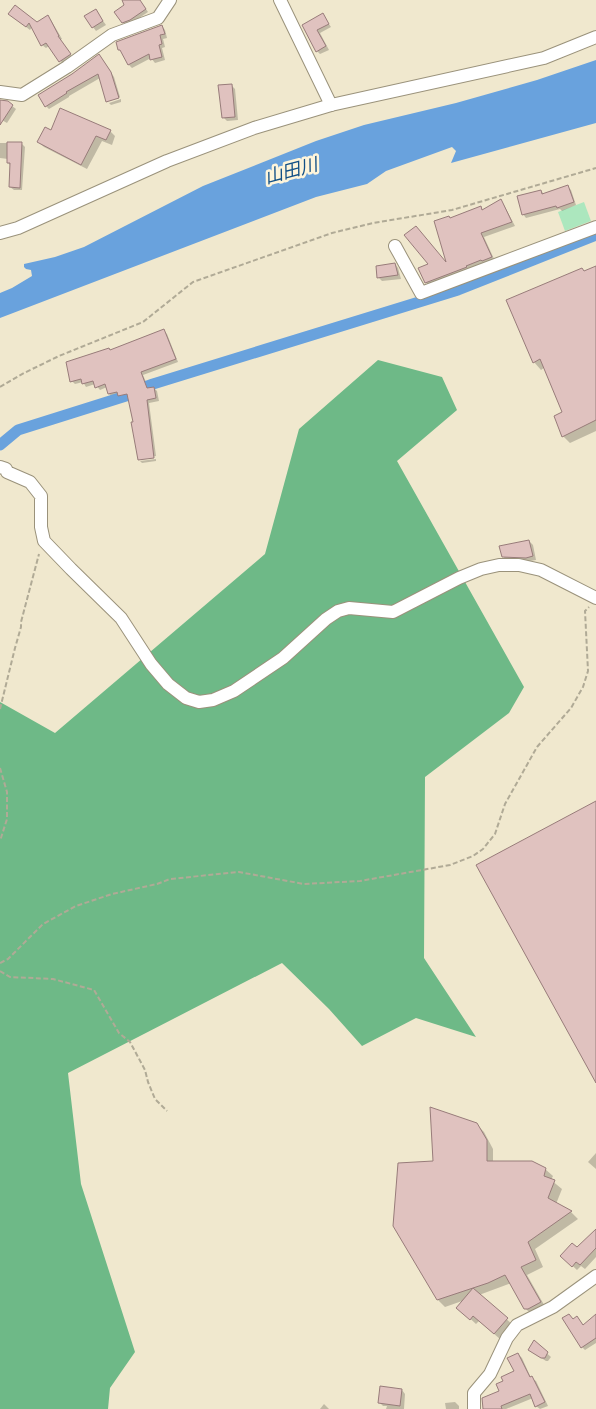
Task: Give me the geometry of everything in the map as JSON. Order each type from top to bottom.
[{"type":"street","points":[[0,92],[22,95],[67,67],[112,35],[158,18],[170,0]]},
{"type":"street","points":[[280,0],[331,105]]},
{"type":"street","points":[[0,233],[18,228],[167,161],[254,128],[331,105],[544,58],[596,37]]},
{"type":"street","points":[[395,246],[421,293],[596,227]]},
{"type":"street","points":[[0,467],[30,482],[41,496],[41,527],[44,541],[122,618],[151,664],[168,684],[186,698],[199,702],[213,700],[234,691],[282,658],[326,619],[338,611],[349,608],[393,612],[459,578],[499,564],[519,565],[541,570],[593,602]]},
{"type":"street","points":[[474,1409],[474,1393],[490,1374],[507,1338],[517,1325],[553,1307],[596,1276]]},
{"type":"path","points":[[0,387],[59,356],[143,322],[194,282],[332,233],[373,223],[452,210],[596,168]]},
{"type":"path","points":[[0,709],[14,648],[44,541]]},
{"type":"path","points":[[0,962],[8,959],[42,924],[76,906],[112,894],[158,884],[170,879],[239,872],[304,884],[360,881],[450,865],[473,856],[495,834],[505,804],[537,747],[571,708],[583,687],[588,671],[585,611],[593,602]]},
{"type":"path","points":[[0,768],[7,792],[7,819],[0,841]]},
{"type":"path","points":[[0,971],[10,977],[53,979],[94,990],[119,1033],[130,1042],[145,1070],[155,1098],[167,1111]]},
{"type":"green space","points":[[584,202],[591,221],[565,231],[558,212]]},
{"type":"green space","points":[[378,360],[442,377],[457,410],[397,461],[524,687],[509,713],[425,777],[424,958],[476,1037],[416,1018],[362,1046],[329,1009],[282,963],[68,1073],[81,1184],[135,1352],[110,1388],[108,1409],[0,1409],[0,702],[55,733],[265,554],[299,429]]},
{"type":"water","name":"山田川","points":[[596,60],[596,123],[451,163],[456,151],[452,147],[386,171],[367,184],[316,197],[0,318],[0,293],[32,276],[31,270],[26,269],[24,264],[55,257],[84,247],[203,186],[316,141],[364,125],[456,103],[537,80]]},
{"type":"building","points":[[122,0],[140,0],[146,9],[122,23],[114,12],[124,5]]},
{"type":"building","points":[[15,5],[37,22],[48,15],[58,36],[71,54],[59,62],[46,43],[41,46],[29,23],[26,27],[8,14]]},
{"type":"building","points":[[96,9],[103,21],[92,28],[84,16]]},
{"type":"building","points":[[323,13],[329,24],[317,30],[326,46],[316,52],[302,25]]},
{"type":"building","points":[[162,25],[165,34],[160,35],[162,44],[159,45],[162,57],[150,60],[149,54],[128,65],[120,50],[118,50],[116,42]]},
{"type":"building","points":[[99,54],[111,72],[119,98],[106,102],[98,74],[66,92],[45,107],[38,95],[72,74]]},
{"type":"building","points":[[232,84],[235,117],[222,118],[218,85]]},
{"type":"building","points":[[0,100],[8,101],[13,105],[0,125]]},
{"type":"building","points":[[60,108],[111,130],[106,140],[96,136],[81,165],[37,142],[45,127],[51,130]]},
{"type":"building","points":[[7,142],[22,142],[20,188],[9,187],[10,163],[7,163]]},
{"type":"building","points":[[568,185],[574,202],[557,208],[556,206],[522,215],[517,196],[541,190],[542,194]]},
{"type":"building","points":[[501,199],[512,222],[481,233],[492,257],[425,283],[418,268],[428,264],[404,235],[416,226],[446,262],[434,221],[449,216],[450,218],[481,206],[482,210]]},
{"type":"building","points":[[395,263],[398,275],[377,278],[376,266]]},
{"type":"building","points":[[596,266],[596,420],[562,437],[554,416],[562,412],[540,359],[533,363],[506,300],[582,268],[584,271]]},
{"type":"building","points":[[164,329],[176,359],[141,372],[147,388],[154,387],[156,398],[147,400],[154,458],[138,460],[127,394],[118,396],[117,392],[108,394],[105,384],[95,388],[93,381],[82,384],[81,379],[70,382],[66,362],[109,348],[110,350]]},
{"type":"building","points":[[529,540],[533,556],[526,558],[502,557],[499,546]]},
{"type":"building","points":[[596,801],[596,1083],[476,865]]},
{"type":"building","points":[[430,1107],[477,1123],[487,1140],[487,1161],[532,1161],[546,1168],[544,1176],[555,1180],[548,1198],[572,1211],[528,1242],[536,1260],[521,1267],[541,1302],[528,1309],[524,1309],[505,1275],[488,1283],[437,1300],[393,1226],[398,1163],[433,1161]]},
{"type":"building","points":[[596,1229],[596,1248],[580,1265],[576,1262],[572,1267],[560,1256],[572,1243],[577,1247]]},
{"type":"building","points":[[473,1288],[508,1318],[494,1334],[473,1316],[470,1320],[456,1308]]},
{"type":"building","points":[[569,1314],[573,1319],[577,1316],[583,1325],[596,1314],[596,1338],[581,1348],[562,1318]]},
{"type":"building","points":[[534,1340],[548,1352],[545,1358],[541,1358],[528,1350]]},
{"type":"building","points":[[518,1353],[545,1402],[535,1407],[530,1394],[501,1406],[502,1409],[483,1409],[482,1398],[499,1391],[496,1384],[503,1381],[501,1377],[514,1371],[507,1358]]},
{"type":"building","points":[[380,1386],[402,1389],[400,1406],[378,1403]]},
{"type":"waterway","points":[[0,445],[18,430],[126,396],[153,384],[458,290],[596,235]]}]
